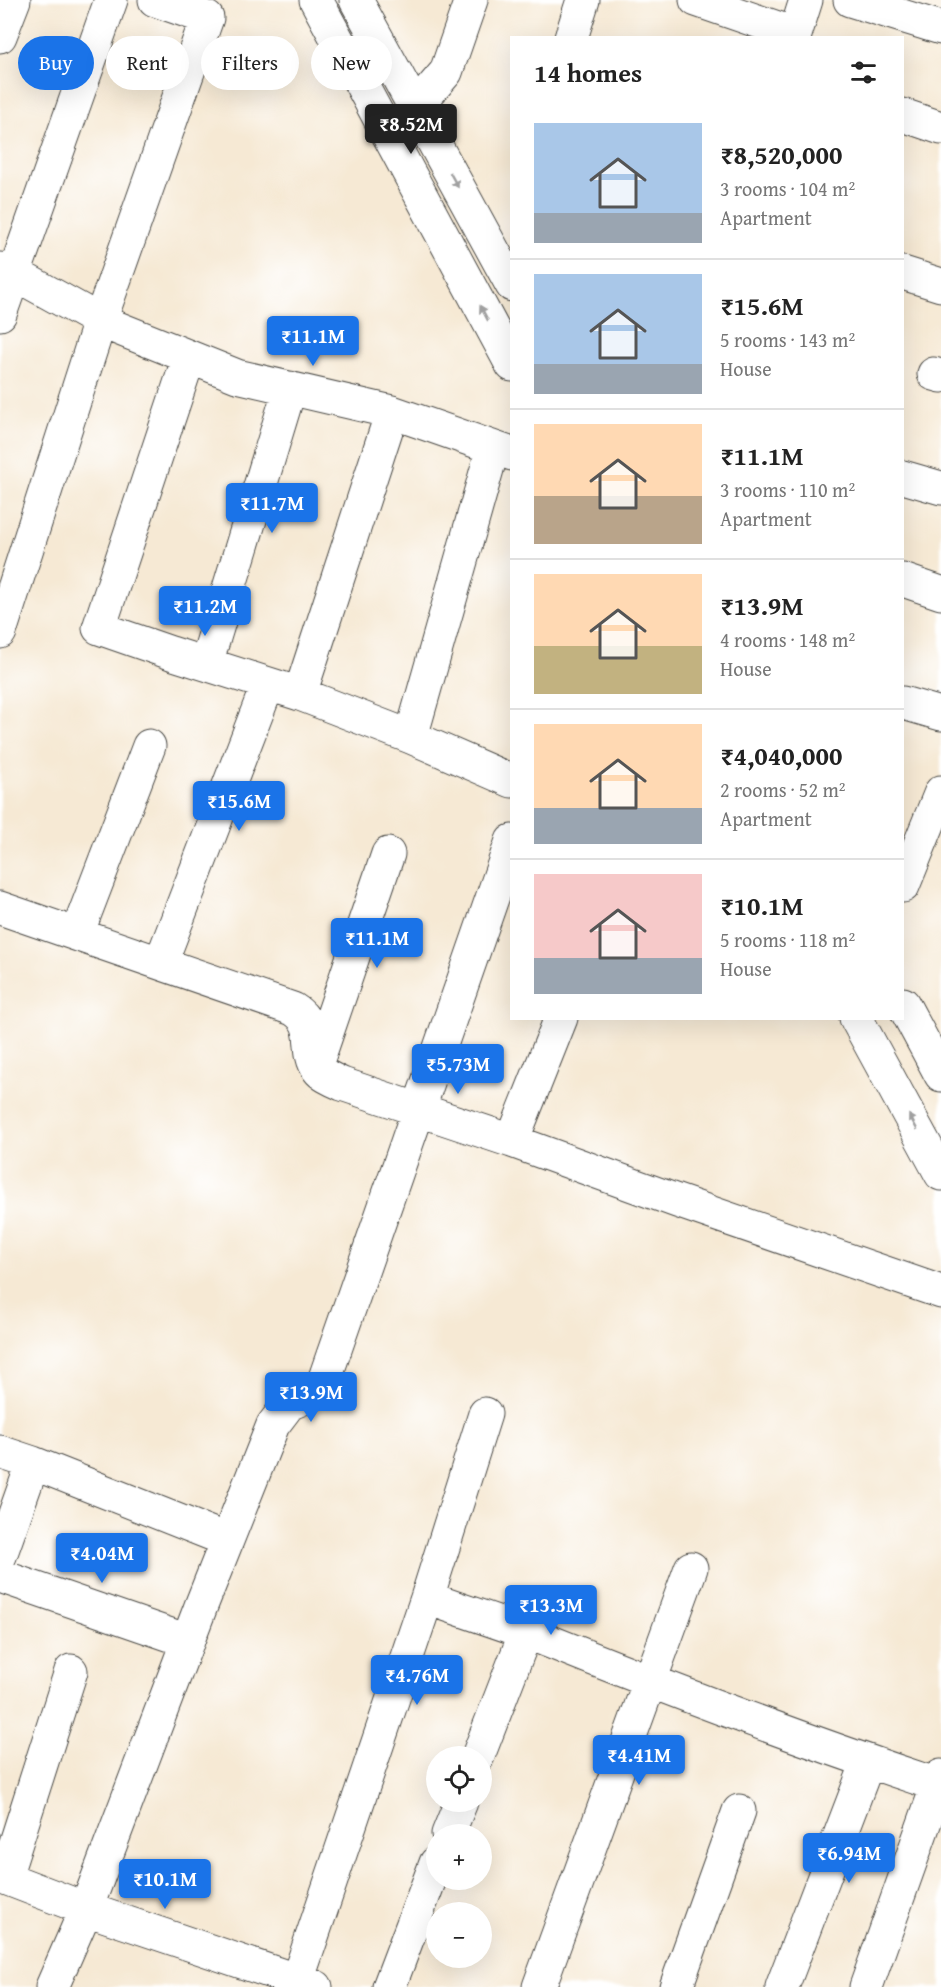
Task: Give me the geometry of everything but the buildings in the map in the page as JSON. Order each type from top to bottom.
[{"type":"street","points":[[0,36],[14,0]]},
{"type":"street","points":[[0,314],[8,271],[111,0]]},
{"type":"street","points":[[0,632],[100,321],[207,18],[155,0]]},
{"type":"street","points":[[316,0],[510,361]]},
{"type":"street","points":[[356,0],[510,281]]},
{"type":"street","points":[[415,108],[446,72],[471,0]]},
{"type":"street","points":[[572,36],[583,0]]},
{"type":"street","points":[[696,0],[794,36],[806,0]]},
{"type":"street","points":[[850,0],[941,28]]},
{"type":"street","points":[[904,115],[941,128]]},
{"type":"street","points":[[8,271],[100,321],[237,376],[392,412],[502,451],[411,737]]},
{"type":"street","points":[[904,273],[941,285]]},
{"type":"street","points":[[189,357],[99,628],[300,694],[411,737],[510,780]]},
{"type":"street","points":[[206,664],[290,388]]},
{"type":"street","points":[[300,694],[392,412]]},
{"type":"street","points":[[904,477],[941,488]]},
{"type":"street","points":[[904,580],[941,593]]},
{"type":"street","points":[[161,962],[268,684]]},
{"type":"street","points":[[904,704],[941,714]]},
{"type":"street","points":[[77,934],[149,746]]},
{"type":"street","points":[[904,883],[941,792]]},
{"type":"street","points":[[52,1987],[86,1909],[273,1425],[289,1404],[315,1393],[324,1381],[510,848]]},
{"type":"street","points":[[316,1066],[388,854]]},
{"type":"street","points":[[0,908],[293,1009],[302,1014],[307,1022],[316,1066],[330,1079],[342,1084],[512,1141],[677,1201],[941,1292]]},
{"type":"street","points":[[904,1006],[941,1075]]},
{"type":"street","points":[[512,1141],[560,1020]]},
{"type":"street","points":[[857,1020],[941,1174]]},
{"type":"street","points":[[71,1671],[3,1876],[86,1909],[307,1984],[485,1414]]},
{"type":"street","points":[[0,1452],[227,1540]]},
{"type":"street","points":[[0,1556],[33,1463]]},
{"type":"street","points":[[538,1987],[691,1568]]},
{"type":"street","points":[[0,1576],[188,1641]]},
{"type":"street","points":[[427,1598],[526,1632],[650,1682],[868,1762],[939,1780],[866,1987]]},
{"type":"street","points":[[482,1746],[526,1632]]},
{"type":"street","points":[[782,1987],[868,1762]]},
{"type":"street","points":[[676,1987],[739,1811]]},
{"type":"street","points":[[388,1987],[426,1889]]}]
